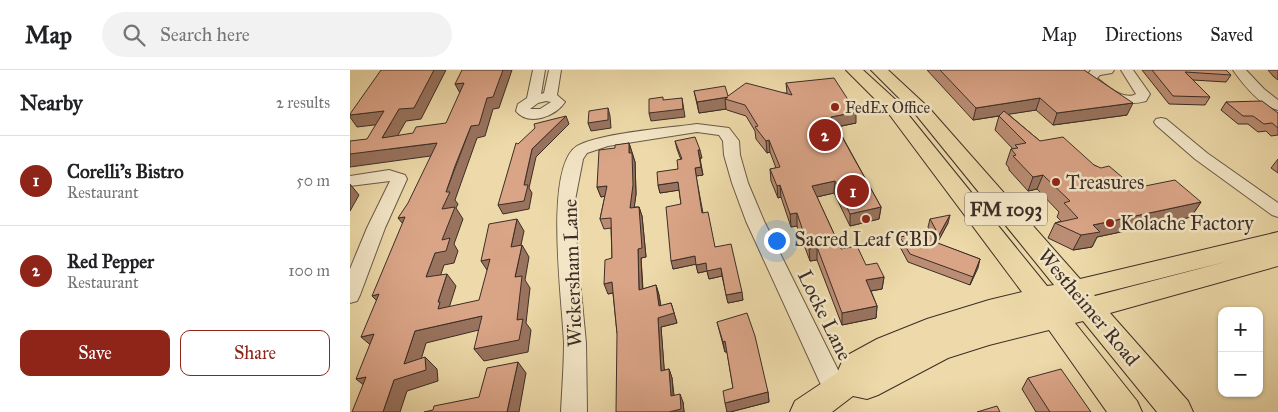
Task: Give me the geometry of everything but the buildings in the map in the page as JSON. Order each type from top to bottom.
[{"type":"main road","name":"Westheimer Road","points":[[879,70],[909,98],[975,172],[1177,412]]},
{"type":"main road","name":"Westheimer Road","points":[[859,74],[892,106],[1126,412]]},
{"type":"main road","points":[[859,74],[876,78],[909,98]]},
{"type":"main road","points":[[806,412],[842,386],[867,385],[933,340],[988,333],[1048,308],[1278,240]]},
{"type":"main road","points":[[1082,299],[1278,257]]},
{"type":"street","points":[[539,70],[532,100],[550,97],[555,70]]},
{"type":"street","points":[[1108,70],[1096,72],[1090,79],[1114,96],[1136,100],[1141,98],[1143,94],[1127,70]]},
{"type":"street","points":[[1239,70],[1260,92],[1278,106]]},
{"type":"street","points":[[1255,70],[1278,95]]},
{"type":"street","points":[[1160,122],[1202,156],[1278,211]]},
{"type":"street","name":"Locke Lane","points":[[654,135],[709,128],[724,132],[731,140],[732,156],[755,221],[842,386]]},
{"type":"street","name":"Wickersham Lane","points":[[574,412],[575,342],[567,250],[566,200],[574,159],[582,150],[605,142],[654,135]]},
{"type":"street","points":[[350,181],[389,175],[399,179],[376,228],[350,295]]},
{"type":"place","name":"FedEx Office","points":[[835,107]]},
{"type":"place","name":"Red Pepper","points":[[825,135]]},
{"type":"place","name":"Treasures","points":[[1056,182]]},
{"type":"place","name":"Corelli’s Bistro","points":[[853,191]]},
{"type":"place","name":"Sacred Leaf CBD","points":[[866,219]]},
{"type":"place","name":"Kolache Factory","points":[[1110,223]]}]
